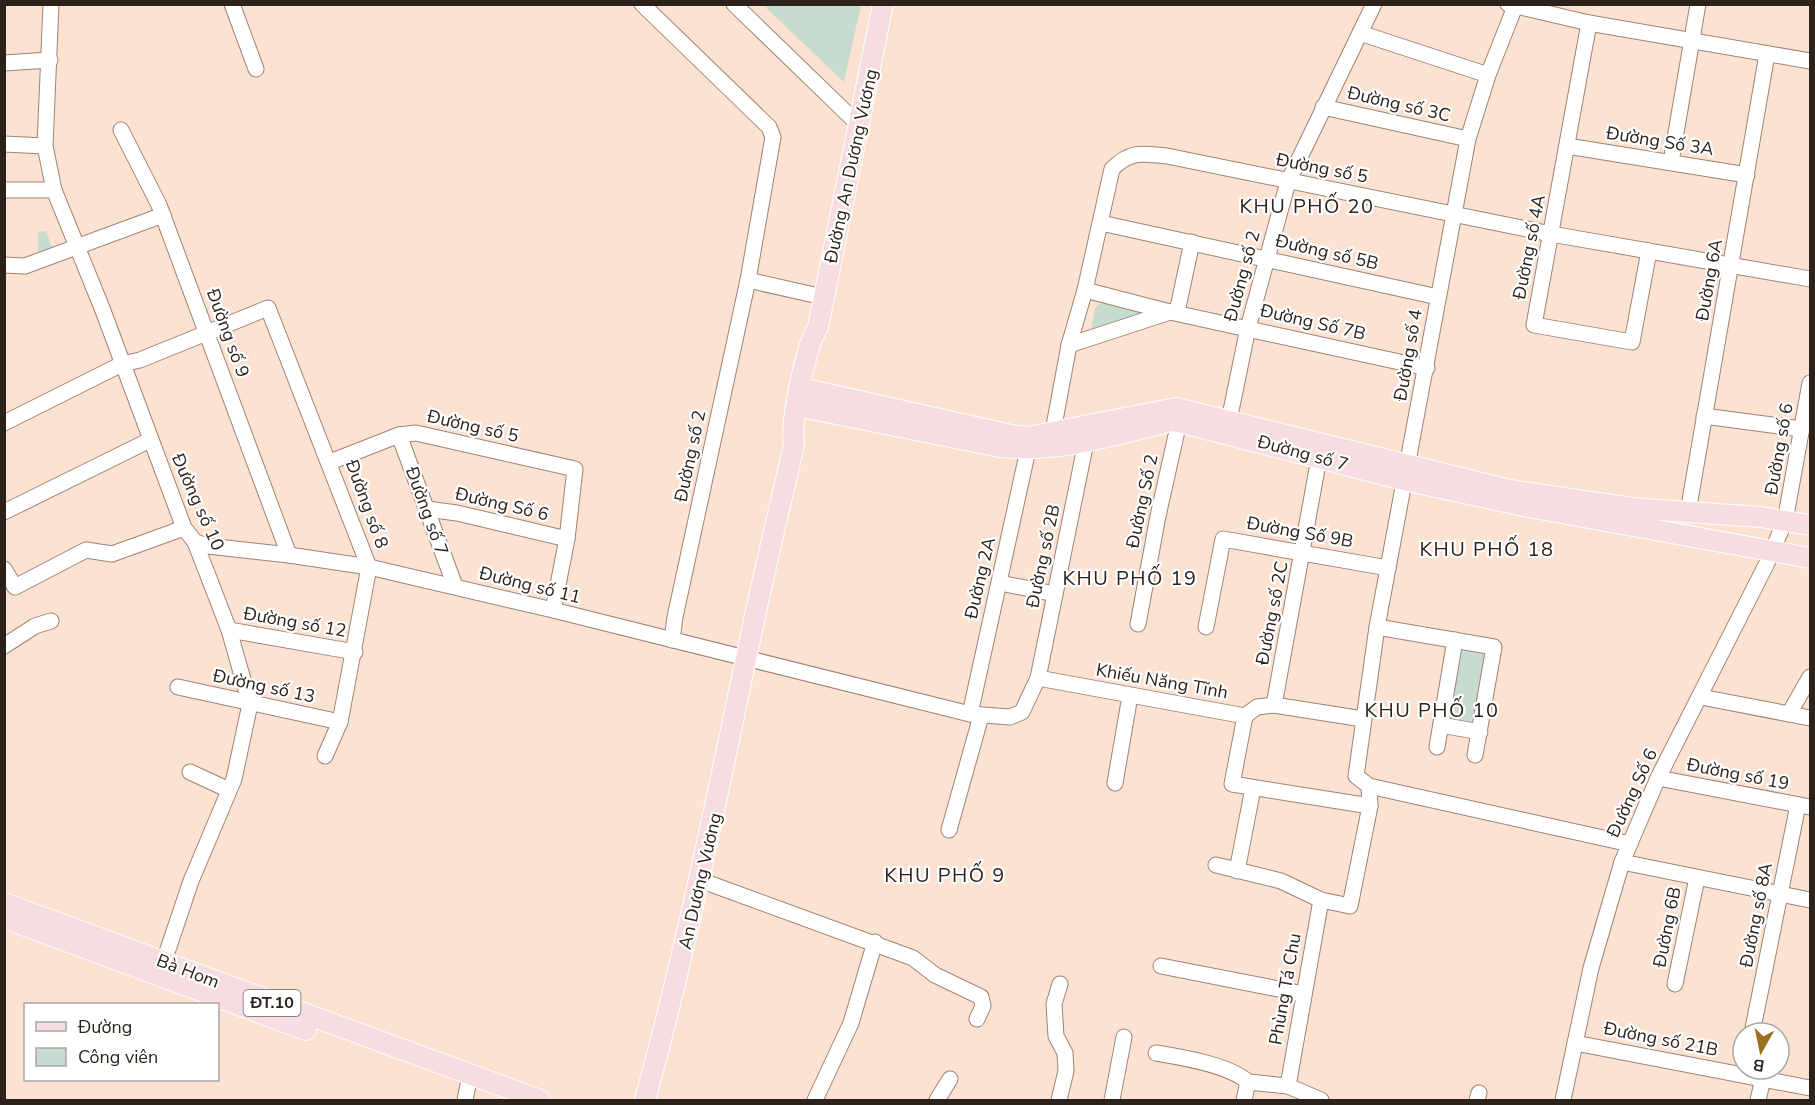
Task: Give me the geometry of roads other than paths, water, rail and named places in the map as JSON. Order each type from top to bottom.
[{"type":"main road","name":"Đường An Dương Vương","points":[[747,659],[794,444],[791,432],[821,339],[818,327],[823,297],[860,126],[883,4]]},
{"type":"main road","name":"Đường số 7","points":[[803,398],[1051,441],[1086,442],[1171,421],[1228,426],[1632,528],[1810,558]]},
{"type":"main road","name":"Đường số 7","points":[[803,398],[1000,447],[1028,450],[1051,441],[1176,408],[1319,458],[1632,508],[1810,525]]},
{"type":"main road","name":"An Dương Vương","points":[[645,1101],[673,1003],[747,659]]},
{"type":"main road","name":"Bà Hom","points":[[4,903],[161,969],[505,1101]]},
{"type":"main road","name":"Bà Hom","points":[[4,918],[161,969]]},
{"type":"main road","name":"Bà Hom","points":[[467,1088],[540,1101]]},
{"type":"street","name":"Đường số 10","points":[[51,4],[45,146],[54,190],[78,247],[184,528],[195,542],[229,630],[250,704],[234,779],[191,881],[161,969]]},
{"type":"street","points":[[232,4],[256,69]]},
{"type":"street","name":"Đường số 2","points":[[642,4],[769,127],[773,137],[748,280],[675,617],[672,640]]},
{"type":"street","points":[[734,4],[860,126]]},
{"type":"street","name":"Đường số 2","points":[[1228,426],[1248,328],[1288,182],[1374,4]]},
{"type":"street","points":[[1671,162],[1698,4]]},
{"type":"street","points":[[1513,6],[1589,24],[1810,61]]},
{"type":"street","name":"Đường số 4","points":[[1363,719],[1405,472],[1427,368],[1468,140],[1513,6]]},
{"type":"street","name":"Đường số 4A","points":[[1589,24],[1534,325],[1632,342],[1648,251]]},
{"type":"street","points":[[1360,33],[1488,75]]},
{"type":"street","name":"Đường 6A","points":[[1688,512],[1767,54]]},
{"type":"street","points":[[4,63],[50,60]]},
{"type":"street","name":"Đường số 3C","points":[[1323,107],[1468,140]]},
{"type":"street","name":"Đường số 9","points":[[122,130],[162,215],[289,555]]},
{"type":"street","points":[[4,144],[45,146]]},
{"type":"street","name":"Đường Số 3A","points":[[1567,146],[1747,175]]},
{"type":"street","name":"Đường số 5","points":[[1051,441],[1069,345],[1085,290],[1112,169],[1125,156],[1167,156],[1551,234],[1810,279]]},
{"type":"street","points":[[4,190],[54,190]]},
{"type":"street","points":[[4,265],[25,266],[162,215]]},
{"type":"street","name":"Đường số 5B","points":[[1101,223],[1438,297]]},
{"type":"street","points":[[1069,345],[1173,312],[1192,242]]},
{"type":"street","points":[[748,280],[823,297]]},
{"type":"street","name":"Đường Số 7B","points":[[1085,290],[1173,312],[1427,368]]},
{"type":"street","name":"Đường số 8","points":[[207,333],[268,309],[330,462],[369,567],[355,652],[340,722],[325,756]]},
{"type":"street","points":[[4,423],[122,364],[140,360],[207,333]]},
{"type":"street","name":"Đường số 6","points":[[1785,521],[1810,383]]},
{"type":"street","points":[[1704,416],[1803,429]]},
{"type":"street","name":"Đường Số 2","points":[[1138,624],[1179,422]]},
{"type":"street","name":"Đường số 5","points":[[330,462],[399,435],[416,433],[575,469],[567,539]]},
{"type":"street","name":"Đường số 7","points":[[399,435],[454,586]]},
{"type":"street","points":[[4,512],[150,440]]},
{"type":"street","name":"Đường số 2B","points":[[1038,678],[1086,442]]},
{"type":"street","name":"Đường 2A","points":[[949,830],[975,715],[1028,450]]},
{"type":"street","name":"Đường số 2C","points":[[1274,705],[1304,551],[1319,458]]},
{"type":"street","name":"Đường Số 6","points":[[427,509],[457,513],[567,539]]},
{"type":"street","name":"Đường Số 6","points":[[1565,1100],[1591,968],[1622,862],[1658,778],[1701,697],[1785,521]]},
{"type":"street","points":[[4,569],[15,587],[86,550],[112,554],[184,528]]},
{"type":"street","points":[[553,610],[567,539]]},
{"type":"street","name":"Đường Số 9B","points":[[1206,627],[1223,539],[1304,551],[1388,568]]},
{"type":"street","name":"Đường số 11","points":[[195,542],[208,546],[369,567],[747,659]]},
{"type":"street","points":[[1000,583],[1055,594]]},
{"type":"street","points":[[4,646],[35,626],[51,621]]},
{"type":"street","points":[[1377,627],[1494,647],[1475,754]]},
{"type":"street","name":"Đường số 12","points":[[229,630],[355,652]]},
{"type":"street","points":[[1437,747],[1455,640]]},
{"type":"street","points":[[747,659],[975,715],[1010,717],[1022,712],[1038,678]]},
{"type":"street","points":[[1789,714],[1810,677]]},
{"type":"street","name":"Khiếu Năng Tĩnh","points":[[1038,678],[1245,716],[1257,707],[1274,705],[1363,719]]},
{"type":"street","name":"Đường số 13","points":[[178,687],[340,722]]},
{"type":"street","points":[[1115,783],[1130,696]]},
{"type":"street","points":[[1701,697],[1810,718]]},
{"type":"street","points":[[1245,716],[1232,784],[1370,806]]},
{"type":"street","points":[[1363,719],[1356,776],[1369,786],[1629,844]]},
{"type":"street","points":[[1441,725],[1480,732]]},
{"type":"street","points":[[190,772],[229,790]]},
{"type":"street","name":"Đường số 19","points":[[1658,778],[1804,806]]},
{"type":"street","points":[[1216,865],[1281,881],[1321,900],[1350,906],[1370,806],[1369,786]]},
{"type":"street","points":[[1237,871],[1253,788]]},
{"type":"street","name":"Đường số 8A","points":[[1754,1021],[1779,894],[1804,806]]},
{"type":"street","points":[[1622,862],[1810,900]]},
{"type":"street","name":"Đường 6B","points":[[1676,984],[1697,878]]},
{"type":"street","points":[[700,880],[875,942],[913,958],[935,975],[981,997],[983,1006],[977,1019]]},
{"type":"street","name":"Phùng Tá Chu","points":[[1288,1086],[1321,900]]},
{"type":"street","points":[[815,1101],[851,1023],[875,942]]},
{"type":"street","points":[[1161,966],[1304,994]]},
{"type":"street","points":[[1059,1101],[1066,1071],[1065,1053],[1056,1036],[1054,1004],[1060,984]]},
{"type":"street","points":[[1112,1101],[1124,1037]]},
{"type":"street","name":"Đường số 21B","points":[[1575,1043],[1731,1070]]},
{"type":"street","points":[[1156,1053],[1178,1056],[1238,1073],[1248,1082],[1288,1086],[1321,1101]]},
{"type":"street","points":[[937,1101],[950,1079]]},
{"type":"street","points":[[1758,1101],[1763,1081]]},
{"type":"street","name":"Đường số 21B","points":[[1773,1081],[1810,1088]]},
{"type":"street","points":[[1244,1101],[1248,1082]]},
{"type":"district","name":"KHU PHỐ 20","points":[[1307,206]]},
{"type":"district","name":"KHU PHỐ 18","points":[[1487,549]]},
{"type":"district","name":"KHU PHỐ 19","points":[[1130,578]]},
{"type":"district","name":"KHU PHỐ 10","points":[[1432,710]]},
{"type":"district","name":"KHU PHỐ 9","points":[[945,875]]}]
